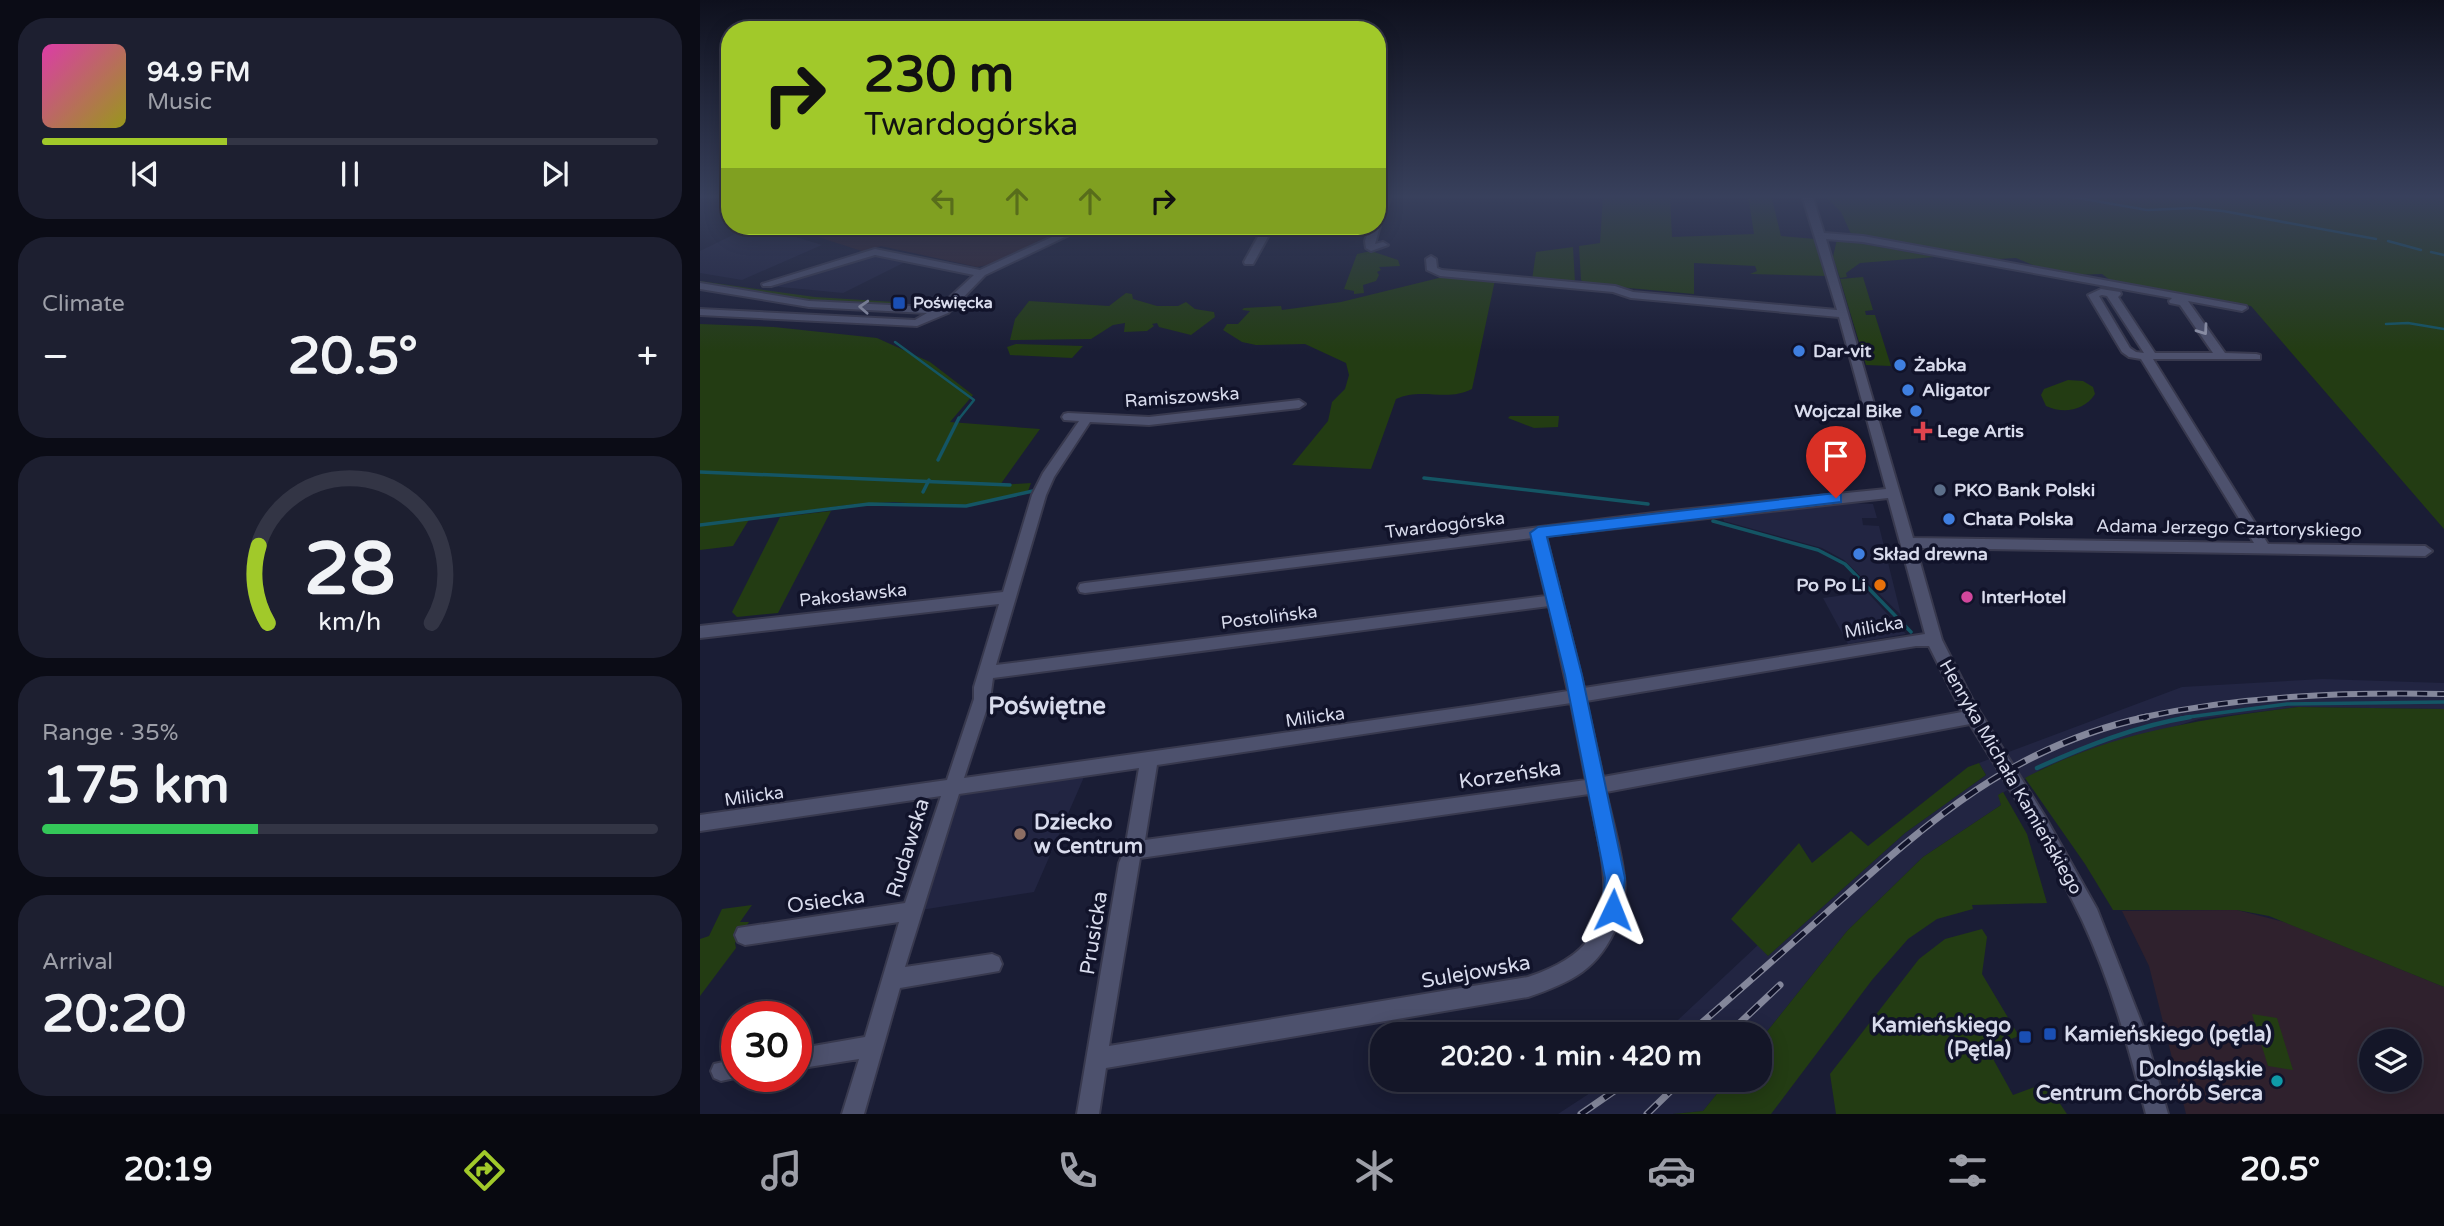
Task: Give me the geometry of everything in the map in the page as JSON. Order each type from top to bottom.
[{"type":"street","points":[[700,305],[784,314],[912,323],[926,321],[944,311],[981,273],[1037,247]]},
{"type":"street","points":[[1249,262],[1257,247]]},
{"type":"street","name":"Henryka Michała Kamieńskiego","points":[[1824,247],[1934,640],[1973,717],[2038,821],[2090,916],[2132,1024],[2157,1114]]},
{"type":"street","points":[[1907,247],[2242,308]]},
{"type":"street","points":[[767,284],[875,252],[981,273]]},
{"type":"street","points":[[1431,259],[1432,270],[1440,273],[1615,289],[1631,295],[1844,314]]},
{"type":"street","points":[[700,286],[809,304]]},
{"type":"street","points":[[919,309],[940,304],[962,291]]},
{"type":"street","points":[[2221,356],[2184,303],[2134,294],[2112,295],[2101,292],[2093,295],[2126,350],[2133,355],[2256,357]]},
{"type":"street","points":[[700,295],[933,312],[926,321]]},
{"type":"street","points":[[2112,295],[2264,548]]},
{"type":"street","points":[[700,312],[784,314]]},
{"type":"street","name":"Ramiszowska","points":[[1068,417],[1149,421],[1298,404]]},
{"type":"street","name":"Rudawska","points":[[853,1114],[950,789],[974,726],[987,672],[1042,489],[1087,418]]},
{"type":"street","name":"Twardogórska","points":[[1085,588],[1893,493]]},
{"type":"street","name":"Sulejowska","points":[[1096,1059],[1528,987],[1572,970],[1587,959],[1608,928],[1615,894],[1615,878],[1578,696],[1538,533]]},
{"type":"street","name":"Adama Jerzego Czartoryskiego","points":[[1906,543],[2425,551]]},
{"type":"street","name":"Pakosławska","points":[[700,632],[1010,597]]},
{"type":"street","name":"Postolińska","points":[[987,672],[1555,600]]},
{"type":"street","name":"Milicka","points":[[700,823],[1149,761],[1578,696],[1916,640],[1934,640]]},
{"type":"street","name":"Korzeńska","points":[[1134,850],[1595,786],[1973,717]]},
{"type":"street","name":"Prusicka","points":[[1088,1114],[1128,863],[1134,850],[1149,761]]},
{"type":"street","name":"Osiecka","points":[[746,935],[912,911]]},
{"type":"street","points":[[892,979],[992,964]]},
{"type":"street","points":[[812,1056],[873,1046]]},
{"type":"shaded area","points":[[708,247],[817,247],[742,280],[700,273],[700,251]]},
{"type":"shaded area","points":[[849,247],[878,247],[865,252]]},
{"type":"shaded area","points":[[886,247],[1030,247],[994,264],[977,267]]},
{"type":"shaded area","points":[[872,256],[905,262],[843,293],[770,286]]},
{"type":"shaded area","name":"Skład drewna","points":[[1851,503],[1873,504],[1877,518],[1862,518],[1863,525],[1879,526],[1901,615],[1844,560],[1822,548],[1724,521],[1723,518]]},
{"type":"shaded area","points":[[1867,592],[1906,634],[1848,644],[1823,598]]},
{"type":"shaded area","points":[[2322,679],[2444,683],[2444,709],[2298,707],[2199,719],[2044,768],[1999,795],[2001,805],[1923,857],[1847,931],[1772,1025],[1772,1022],[1676,1022],[1758,945],[1768,956],[1905,833],[1986,775],[1979,763],[2182,687]]},
{"type":"shaded area","points":[[1084,777],[1034,892],[921,910],[956,795]]},
{"type":"shaded area","points":[[2237,910],[2284,922],[2444,987],[2444,1114],[2186,1114],[2149,966],[2122,911]]},
{"type":"shaded area","points":[[1592,1092],[1718,1092],[1703,1111],[1673,1114],[1558,1114]]},
{"type":"green space","points":[[1573,247],[1575,282],[1570,284],[1532,280],[1536,252]]},
{"type":"green space","points":[[1579,247],[1817,247],[1826,276],[1750,274],[1757,271],[1755,266],[1694,263],[1694,294],[1585,284],[1581,280]]},
{"type":"green space","points":[[1835,247],[1880,247],[1935,257],[1860,263],[1846,273],[1847,277],[1840,278],[1833,257]]},
{"type":"green space","points":[[1915,247],[2444,247],[2444,529],[2251,306],[2114,283],[2102,274],[2069,275],[2047,271],[2016,258],[1980,260]]},
{"type":"green space","points":[[1371,251],[1398,260],[1400,266],[1379,267],[1381,270],[1377,272],[1379,275],[1376,281],[1363,285],[1364,293],[1354,294],[1354,291],[1344,289],[1357,254]]},
{"type":"green space","points":[[1447,276],[1495,280],[1472,389],[1463,393],[1415,394],[1396,399],[1371,469],[1292,465],[1328,421],[1332,402],[1345,389],[1349,375],[1346,363],[1305,344],[1256,345],[1242,342],[1223,330],[1227,324],[1238,324],[1250,311],[1242,310],[1244,308],[1281,306],[1282,310],[1341,302]]},
{"type":"green space","points":[[1863,277],[1873,310],[1865,311],[1866,315],[1875,315],[1891,366],[1866,365],[1840,279]]},
{"type":"green space","points":[[700,281],[815,297],[895,302],[858,306],[830,304],[700,284]]},
{"type":"green space","points":[[1126,293],[1132,294],[1133,299],[1157,306],[1178,306],[1186,302],[1195,309],[1214,312],[1215,317],[1191,335],[1159,327],[1157,323],[1152,324],[1154,326],[1147,331],[1124,332],[1125,323],[1113,325],[1091,339],[1010,340],[1015,319],[1029,301],[1109,306]]},
{"type":"green space","points":[[700,324],[774,327],[877,338],[930,362],[973,395],[950,422],[1040,429],[1000,485],[1031,483],[1028,491],[973,504],[856,504],[750,518],[733,546],[700,550]]},
{"type":"green space","points":[[1016,344],[1083,346],[1072,358],[1010,355],[1007,347]]},
{"type":"green space","points":[[2068,380],[2083,381],[2093,387],[2095,394],[2085,404],[2073,409],[2059,410],[2046,406],[2041,395],[2044,389]]},
{"type":"green space","points":[[1559,416],[1558,427],[1534,428],[1508,418]]},
{"type":"green space","points":[[831,511],[778,613],[737,617],[732,612],[780,517]]},
{"type":"green space","points":[[2298,707],[2444,709],[2444,987],[2269,916],[2237,910],[2113,910],[2085,864],[2025,778],[2058,762],[2124,738],[2193,723]]},
{"type":"green space","points":[[1979,763],[1986,775],[1905,833],[1768,956],[1731,919],[1799,843],[1812,863],[1851,831],[1868,846],[1968,767]]},
{"type":"green space","points":[[2003,792],[2027,834],[2047,903],[1972,905],[1973,909],[1937,919],[1908,939],[1872,980],[1771,1114],[1673,1114],[1703,1111],[1718,1092],[1772,1092],[1772,1025],[1847,931],[1923,857],[2001,805],[1998,795]]},
{"type":"green space","points":[[752,905],[740,922],[749,922],[735,943],[736,948],[700,996],[700,939],[709,936],[722,909]]},
{"type":"green space","points":[[1982,929],[1987,937],[1982,974],[2019,1036],[1987,1048],[2013,1095],[2046,1083],[2067,1114],[1836,1114],[1830,1074],[1919,959],[1945,939]]},
{"type":"green space","points":[[2252,1014],[2277,1018],[2293,1070],[2268,1066]]},
{"type":"waterway","points":[[2410,247],[2421,250]]},
{"type":"waterway","points":[[2431,252],[2444,255]]},
{"type":"waterway","points":[[2386,324],[2408,323],[2444,329]]},
{"type":"waterway","points":[[895,342],[974,400],[958,420]]},
{"type":"waterway","points":[[938,460],[958,420]]},
{"type":"waterway","points":[[700,472],[928,482]]},
{"type":"waterway","points":[[1424,478],[1648,504]]},
{"type":"waterway","points":[[923,492],[928,482]]},
{"type":"waterway","points":[[928,482],[1010,485]]},
{"type":"waterway","points":[[700,525],[869,504],[966,506],[1033,491]]},
{"type":"waterway","points":[[1713,521],[1818,550],[1845,564],[1911,632]]},
{"type":"waterway","points":[[2181,718],[2287,704],[2444,702]]},
{"type":"waterway","points":[[2037,768],[2112,738],[2190,717]]},
{"type":"railway","points":[[2139,718],[2215,705],[2290,697],[2444,694]]},
{"type":"railway","points":[[1703,1022],[1904,845],[1976,790],[2055,746],[2147,717]]},
{"type":"railway","points":[[1741,1022],[1780,985]]},
{"type":"railway","points":[[1581,1114],[1613,1092]]},
{"type":"railway","points":[[1647,1114],[1670,1092]]},
{"type":"place","name":"Poświęcka","points":[[899,303]]},
{"type":"place","name":"Dar-vit","points":[[1799,351]]},
{"type":"place","name":"Żabka","points":[[1900,365]]},
{"type":"place","name":"Aligator","points":[[1908,390]]},
{"type":"place","name":"Wojczal Bike","points":[[1916,411]]},
{"type":"place","name":"Lege Artis","points":[[1923,431]]},
{"type":"place","name":"PKO Bank Polski","points":[[1940,490]]},
{"type":"place","name":"Chata Polska","points":[[1949,519]]},
{"type":"place","name":"Skład drewna","points":[[1859,554]]},
{"type":"place","name":"Po Po Li","points":[[1880,585]]},
{"type":"place","name":"InterHotel","points":[[1967,597]]},
{"type":"place","name":"Dziecko w Centrum","points":[[1020,834]]},
{"type":"place","name":"Kamieńskiego (pętla)","points":[[2050,1034]]},
{"type":"place","name":"Kamieńskiego (Pętla)","points":[[2025,1037]]},
{"type":"place","name":"Dolnośląskie Centrum Chorób Serca","points":[[2277,1081]]},
{"type":"district","name":"Poświętne","points":[[1047,706]]},
{"type":"route","points":[[1613,910],[1615,878],[1573,675],[1538,533],[1836,498]]}]
